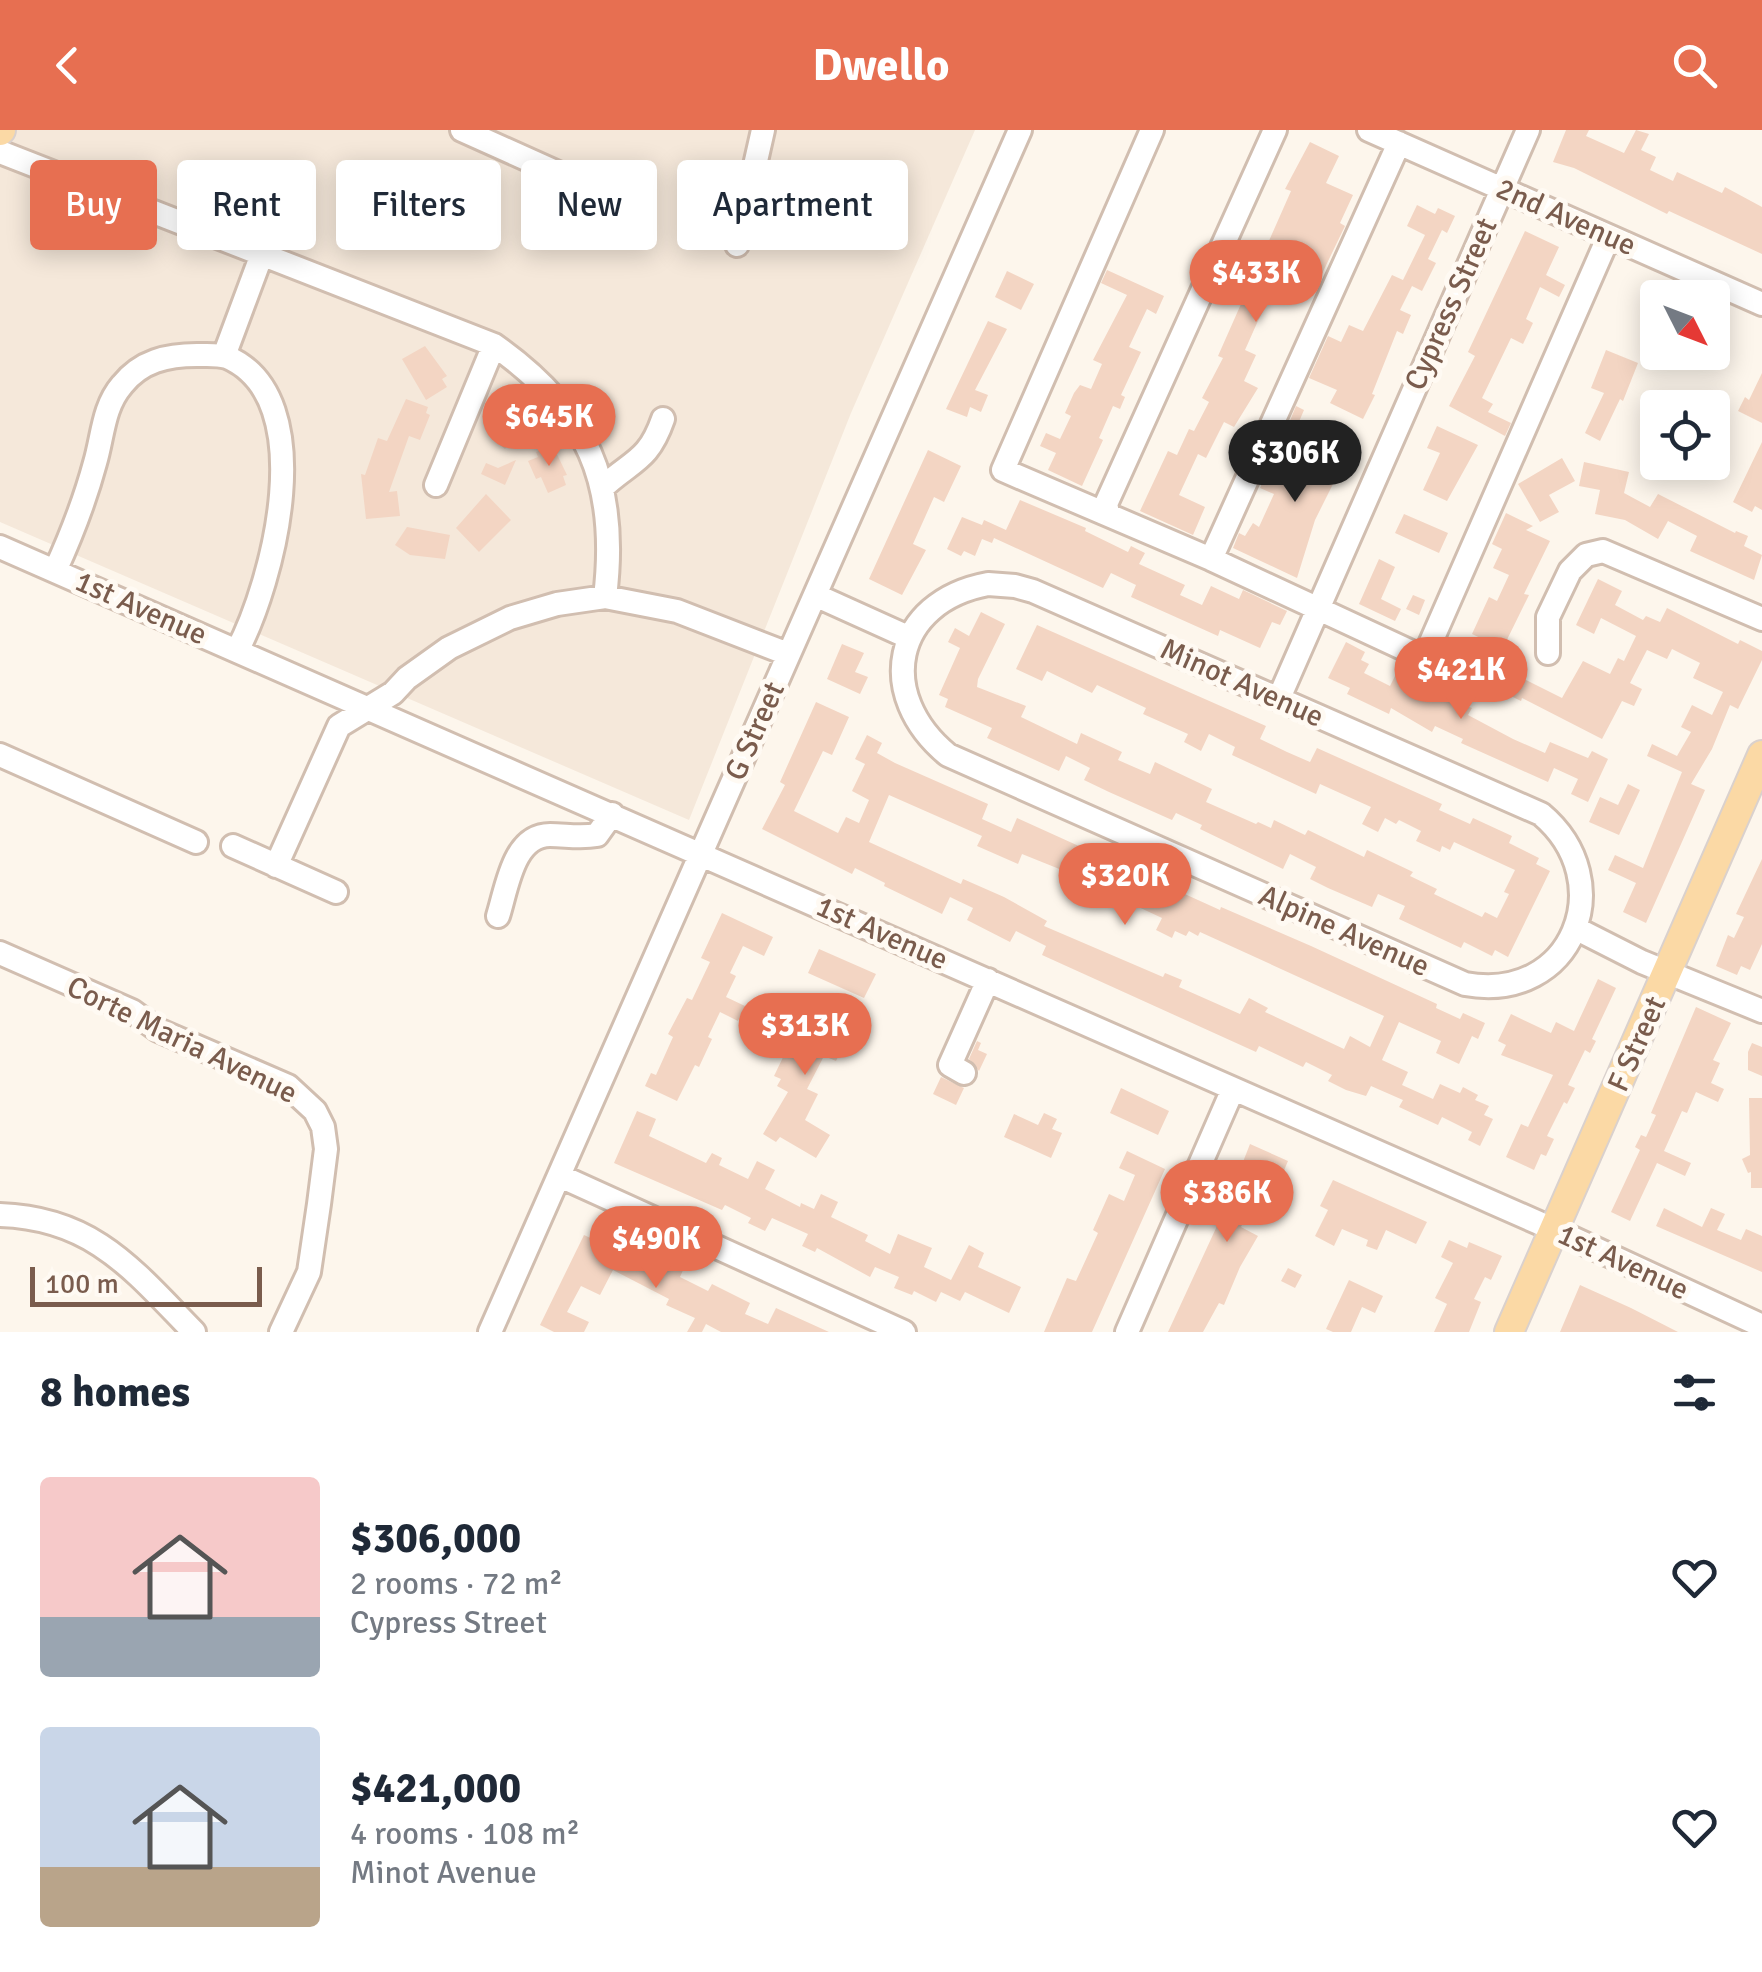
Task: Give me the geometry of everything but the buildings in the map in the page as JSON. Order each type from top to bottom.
[{"type":"main road","name":"F Street","points":[[1509,1332],[1762,755]]},
{"type":"street","points":[[462,130],[530,160]]},
{"type":"street","points":[[757,160],[764,130]]},
{"type":"street","name":"G Street","points":[[490,1332],[1020,130]]},
{"type":"street","points":[[1152,130],[1003,470],[1211,558],[1424,658],[1608,238]]},
{"type":"street","points":[[1108,513],[1106,504],[1274,130]]},
{"type":"street","name":"2nd Avenue","points":[[1369,130],[1762,304]]},
{"type":"street","name":"Cypress Street","points":[[1279,698],[1528,130]]},
{"type":"street","points":[[1211,558],[1398,142]]},
{"type":"street","points":[[0,152],[494,345],[528,368],[586,438],[602,488],[610,558],[605,597]]},
{"type":"street","points":[[224,356],[262,254]]},
{"type":"street","points":[[436,485],[494,345]]},
{"type":"street","points":[[55,570],[85,494],[105,418],[118,389],[136,371],[156,360],[177,355],[224,356],[249,373],[268,397],[278,419],[282,444],[272,551],[251,623],[237,651]]},
{"type":"street","points":[[602,488],[637,463],[656,439],[664,419]]},
{"type":"street","name":"1st Avenue","points":[[0,547],[1555,1230],[1762,1326]]},
{"type":"street","points":[[1548,652],[1548,617],[1570,571],[1586,555],[1602,550],[1762,619]]},
{"type":"street","name":"Minot Avenue","points":[[908,637],[920,618],[949,596],[988,584],[1015,586],[1279,698],[1540,814],[1561,836],[1574,863],[1581,904],[1577,929]]},
{"type":"street","points":[[816,595],[908,637]]},
{"type":"street","points":[[276,866],[339,726],[449,648],[487,627],[547,606],[605,597],[677,612],[788,654]]},
{"type":"street","name":"Alpine Avenue","points":[[908,637],[904,665],[911,708],[936,745],[961,763],[1465,984],[1492,987],[1530,978],[1561,955],[1577,929]]},
{"type":"street","points":[[0,756],[196,842]]},
{"type":"street","points":[[498,916],[519,852],[530,840],[546,835],[597,835],[612,814]]},
{"type":"street","points":[[233,846],[336,892]]},
{"type":"street","points":[[1577,929],[1668,973],[1762,1011]]},
{"type":"street","name":"Corte Maria Avenue","points":[[0,953],[132,1012],[158,1030],[288,1086],[315,1111],[325,1138],[324,1174],[308,1272],[281,1332]]},
{"type":"street","points":[[964,1073],[950,1065],[988,980]]},
{"type":"street","points":[[1127,1332],[1232,1089]]},
{"type":"street","points":[[560,1176],[904,1332]]},
{"type":"street","points":[[0,1215],[57,1224],[116,1254],[194,1332]]},
{"type":"shaded area","points":[[0,130],[975,130],[851,413],[689,820],[0,522]]}]
